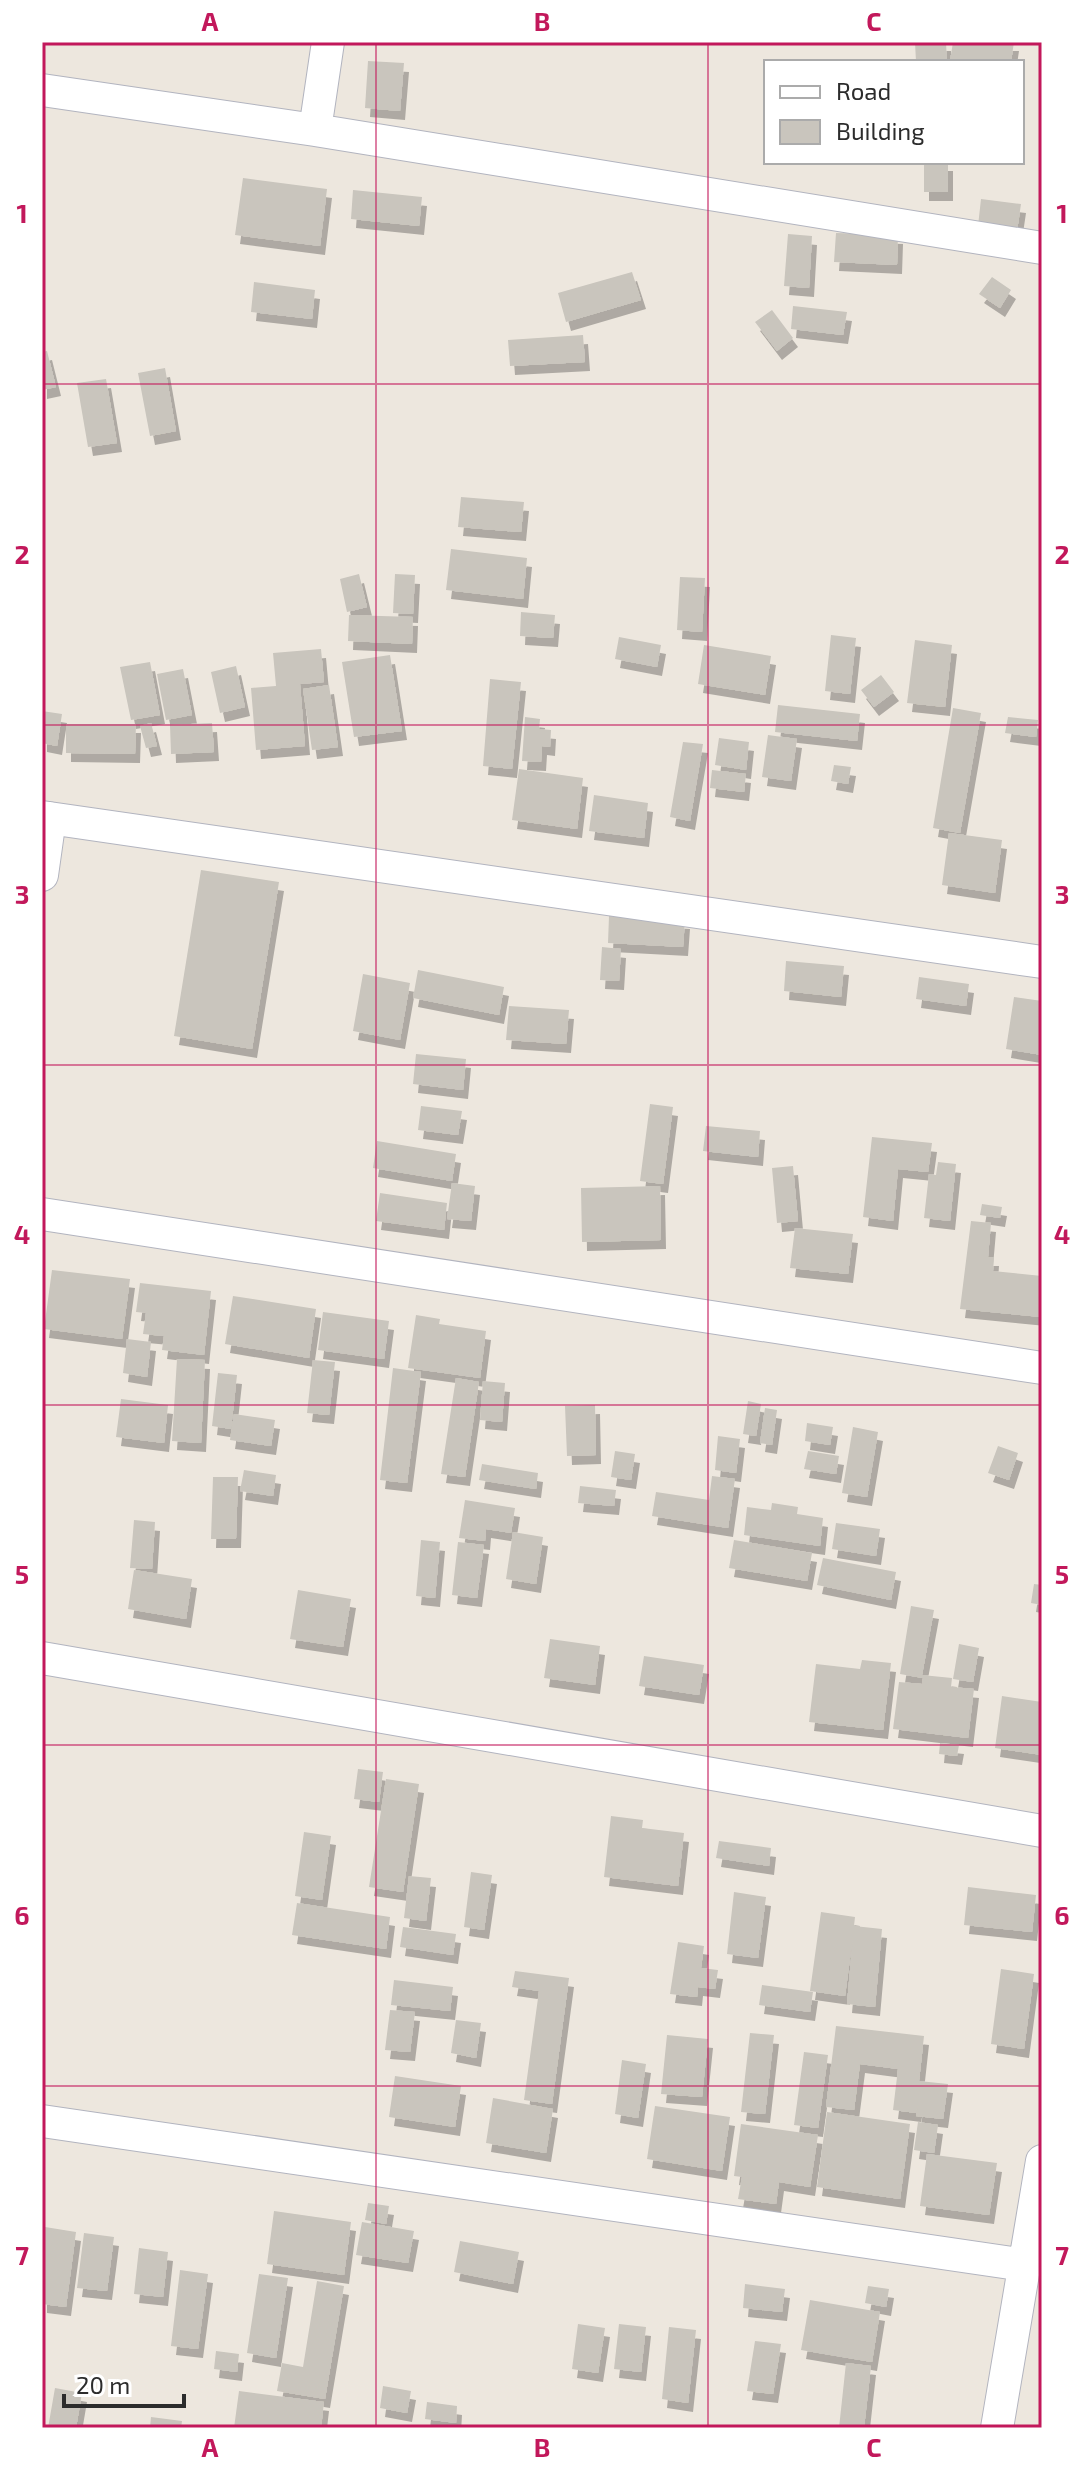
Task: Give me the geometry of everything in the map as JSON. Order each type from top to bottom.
[{"type":"street","points":[[315,130],[328,42]]},
{"type":"street","points":[[42,90],[315,130],[1042,248]]},
{"type":"street","points":[[42,875],[46,818],[1042,962]]},
{"type":"street","points":[[42,1214],[1042,1368]]},
{"type":"street","points":[[42,1658],[1042,1831]]},
{"type":"street","points":[[42,2121],[1025,2265]]},
{"type":"street","points":[[997,2428],[1042,2161]]},
{"type":"building","points":[[915,42],[946,42],[947,60],[916,60]]},
{"type":"building","points":[[953,42],[1014,42],[1011,60],[950,60]]},
{"type":"building","points":[[368,61],[404,63],[400,111],[365,108]]},
{"type":"building","points":[[924,164],[948,164],[948,192],[924,192]]},
{"type":"building","points":[[243,178],[327,189],[320,246],[235,235]]},
{"type":"building","points":[[353,190],[422,197],[419,226],[351,219]]},
{"type":"building","points":[[981,199],[1021,204],[1017,231],[978,226]]},
{"type":"building","points":[[836,233],[898,235],[897,265],[834,262]]},
{"type":"building","points":[[788,234],[812,236],[809,288],[784,286]]},
{"type":"building","points":[[632,272],[641,300],[566,322],[558,293]]},
{"type":"building","points":[[992,277],[1011,290],[1000,308],[979,294]]},
{"type":"building","points":[[254,282],[315,290],[312,319],[251,312]]},
{"type":"building","points":[[793,306],[847,312],[843,335],[791,329]]},
{"type":"building","points":[[772,310],[793,338],[777,351],[755,322]]},
{"type":"building","points":[[583,335],[585,362],[510,366],[508,340]]},
{"type":"building","points":[[47,351],[56,387],[42,390],[42,352]]},
{"type":"building","points":[[165,368],[176,431],[150,436],[138,373]]},
{"type":"building","points":[[106,379],[117,443],[88,447],[77,383]]},
{"type":"building","points":[[461,497],[524,502],[521,532],[458,527]]},
{"type":"building","points":[[451,549],[527,558],[523,599],[446,590]]},
{"type":"building","points":[[359,574],[367,607],[347,612],[340,579]]},
{"type":"building","points":[[395,574],[415,575],[413,614],[393,613]]},
{"type":"building","points":[[680,577],[705,578],[702,632],[677,630]]},
{"type":"building","points":[[521,612],[555,615],[553,638],[520,636]]},
{"type":"building","points":[[349,615],[413,617],[412,644],[348,641]]},
{"type":"building","points":[[831,635],[856,638],[850,694],[825,691]]},
{"type":"building","points":[[619,637],[661,645],[657,667],[615,659]]},
{"type":"building","points":[[915,640],[952,645],[945,707],[907,703]]},
{"type":"building","points":[[704,645],[771,656],[765,695],[698,684]]},
{"type":"building","points":[[321,649],[324,682],[300,684],[305,746],[256,750],[251,688],[276,686],[273,653]]},
{"type":"building","points":[[390,655],[402,731],[354,737],[342,662]]},
{"type":"building","points":[[150,662],[160,715],[131,720],[120,667]]},
{"type":"building","points":[[236,666],[245,707],[220,713],[211,672]]},
{"type":"building","points":[[183,669],[192,715],[166,720],[157,674]]},
{"type":"building","points":[[881,675],[894,692],[874,707],[861,690]]},
{"type":"building","points":[[490,679],[521,682],[512,769],[483,766]]},
{"type":"building","points":[[329,685],[338,747],[312,750],[303,689]]},
{"type":"building","points":[[778,705],[860,714],[857,741],[775,732]]},
{"type":"building","points":[[953,708],[981,713],[960,833],[933,828]]},
{"type":"building","points":[[42,711],[62,714],[57,746],[42,743]]},
{"type":"building","points":[[525,717],[540,719],[539,729],[551,730],[550,747],[542,746],[541,762],[522,761]]},
{"type":"building","points":[[1008,717],[1038,720],[1036,737],[1005,733]]},
{"type":"building","points":[[151,723],[157,746],[146,748],[140,726]]},
{"type":"building","points":[[212,723],[214,752],[171,754],[170,725]]},
{"type":"building","points":[[66,724],[136,724],[135,754],[66,753]]},
{"type":"building","points":[[768,735],[797,739],[791,781],[762,777]]},
{"type":"building","points":[[719,738],[749,742],[746,770],[715,765]]},
{"type":"building","points":[[683,742],[703,744],[690,821],[670,817]]},
{"type":"building","points":[[834,765],[851,767],[848,784],[831,781]]},
{"type":"building","points":[[519,769],[583,778],[577,829],[512,820]]},
{"type":"building","points":[[712,770],[746,774],[744,792],[710,788]]},
{"type":"building","points":[[594,795],[648,803],[644,838],[589,831]]},
{"type":"building","points":[[949,833],[1002,840],[995,893],[942,885]]},
{"type":"building","points":[[201,870],[279,882],[252,1049],[174,1036]]},
{"type":"building","points":[[609,916],[685,920],[683,947],[608,943]]},
{"type":"building","points":[[602,947],[621,949],[619,981],[600,980]]},
{"type":"building","points":[[786,961],[844,966],[841,997],[784,991]]},
{"type":"building","points":[[418,970],[504,987],[499,1015],[413,998]]},
{"type":"building","points":[[363,974],[410,983],[400,1040],[353,1031]]},
{"type":"building","points":[[919,977],[969,984],[966,1006],[916,999]]},
{"type":"building","points":[[1014,997],[1042,1001],[1042,1055],[1006,1049]]},
{"type":"building","points":[[509,1006],[569,1010],[566,1044],[506,1040]]},
{"type":"building","points":[[416,1054],[466,1059],[463,1090],[413,1084]]},
{"type":"building","points":[[650,1104],[673,1107],[663,1184],[640,1181]]},
{"type":"building","points":[[421,1106],[462,1111],[458,1135],[418,1130]]},
{"type":"building","points":[[706,1126],[760,1131],[758,1157],[703,1151]]},
{"type":"building","points":[[872,1137],[932,1143],[928,1172],[898,1169],[893,1221],[863,1217]]},
{"type":"building","points":[[377,1141],[456,1154],[452,1181],[373,1168]]},
{"type":"building","points":[[938,1162],[956,1164],[950,1221],[924,1218],[929,1174],[936,1175]]},
{"type":"building","points":[[793,1166],[798,1221],[777,1223],[772,1168]]},
{"type":"building","points":[[452,1183],[475,1186],[471,1221],[447,1219]]},
{"type":"building","points":[[660,1186],[661,1240],[582,1242],[581,1188]]},
{"type":"building","points":[[380,1193],[447,1203],[444,1230],[376,1221]]},
{"type":"building","points":[[982,1204],[1002,1207],[1000,1218],[980,1215]]},
{"type":"building","points":[[971,1221],[991,1223],[988,1257],[994,1257],[993,1271],[1042,1276],[1041,1317],[960,1309]]},
{"type":"building","points":[[795,1228],[853,1234],[848,1274],[790,1268]]},
{"type":"building","points":[[52,1270],[130,1279],[122,1339],[44,1329]]},
{"type":"building","points":[[140,1283],[211,1291],[204,1355],[162,1350],[164,1336],[143,1334],[146,1313],[136,1312]]},
{"type":"building","points":[[233,1296],[316,1309],[309,1358],[225,1344]]},
{"type":"building","points":[[323,1312],[389,1321],[384,1359],[318,1350]]},
{"type":"building","points":[[416,1315],[440,1319],[439,1324],[486,1331],[480,1378],[408,1368]]},
{"type":"building","points":[[127,1339],[151,1342],[147,1377],[123,1373]]},
{"type":"building","points":[[177,1359],[205,1360],[201,1443],[172,1441]]},
{"type":"building","points":[[313,1360],[335,1362],[329,1415],[307,1413]]},
{"type":"building","points":[[393,1368],[421,1372],[407,1483],[380,1480]]},
{"type":"building","points":[[218,1373],[237,1375],[231,1429],[212,1426]]},
{"type":"building","points":[[456,1378],[479,1382],[465,1477],[441,1474]]},
{"type":"building","points":[[483,1381],[505,1383],[502,1422],[480,1420]]},
{"type":"building","points":[[121,1399],[168,1405],[164,1443],[116,1437]]},
{"type":"building","points":[[748,1401],[761,1404],[756,1436],[743,1434]]},
{"type":"building","points":[[595,1405],[596,1455],[567,1456],[565,1406]]},
{"type":"building","points":[[765,1408],[777,1410],[772,1445],[760,1443]]},
{"type":"building","points":[[234,1414],[275,1420],[271,1446],[230,1440]]},
{"type":"building","points":[[807,1423],[833,1427],[830,1445],[805,1441]]},
{"type":"building","points":[[853,1427],[878,1432],[867,1497],[842,1493]]},
{"type":"building","points":[[718,1436],[740,1439],[736,1473],[715,1470]]},
{"type":"building","points":[[998,1446],[1018,1453],[1009,1480],[988,1473]]},
{"type":"building","points":[[615,1451],[635,1454],[631,1480],[611,1477]]},
{"type":"building","points":[[808,1451],[839,1456],[836,1474],[804,1469]]},
{"type":"building","points":[[482,1464],[538,1473],[536,1489],[479,1480]]},
{"type":"building","points":[[244,1470],[276,1475],[273,1496],[240,1491]]},
{"type":"building","points":[[712,1476],[735,1479],[728,1528],[652,1516],[656,1492],[709,1500]]},
{"type":"building","points":[[213,1477],[238,1477],[236,1539],[211,1539]]},
{"type":"building","points":[[580,1486],[616,1490],[614,1506],[578,1503]]},
{"type":"building","points":[[465,1500],[515,1508],[511,1533],[486,1529],[485,1541],[459,1538]]},
{"type":"building","points":[[772,1503],[798,1507],[797,1514],[823,1518],[820,1546],[744,1535],[747,1507],[771,1510]]},
{"type":"building","points":[[134,1520],[155,1522],[152,1569],[130,1568]]},
{"type":"building","points":[[836,1523],[880,1529],[876,1556],[832,1549]]},
{"type":"building","points":[[513,1532],[543,1537],[536,1584],[506,1579]]},
{"type":"building","points":[[421,1540],[440,1542],[435,1598],[416,1596]]},
{"type":"building","points":[[734,1540],[812,1553],[807,1581],[729,1568]]},
{"type":"building","points":[[458,1542],[484,1545],[477,1598],[452,1595]]},
{"type":"building","points":[[823,1558],[896,1572],[891,1600],[817,1585]]},
{"type":"building","points":[[134,1570],[192,1579],[186,1619],[128,1609]]},
{"type":"building","points":[[1034,1584],[1042,1585],[1042,1605],[1031,1603]]},
{"type":"building","points":[[298,1590],[351,1599],[343,1647],[290,1639]]},
{"type":"building","points":[[911,1606],[934,1610],[922,1675],[952,1678],[951,1687],[974,1689],[968,1738],[893,1729],[899,1682],[922,1684],[923,1678],[900,1674]]},
{"type":"building","points":[[550,1639],[600,1646],[595,1685],[544,1678]]},
{"type":"building","points":[[959,1644],[979,1648],[973,1682],[953,1679]]},
{"type":"building","points":[[644,1656],[704,1665],[699,1695],[639,1686]]},
{"type":"building","points":[[862,1660],[891,1663],[883,1730],[809,1722],[816,1664],[860,1669]]},
{"type":"building","points":[[1002,1696],[1042,1702],[1042,1755],[995,1748]]},
{"type":"building","points":[[940,1743],[959,1745],[957,1756],[939,1754]]},
{"type":"building","points":[[358,1769],[383,1772],[379,1802],[354,1799]]},
{"type":"building","points":[[386,1779],[419,1784],[403,1892],[369,1887]]},
{"type":"building","points":[[611,1816],[643,1820],[642,1828],[684,1833],[678,1886],[604,1877]]},
{"type":"building","points":[[304,1832],[331,1836],[322,1900],[295,1896]]},
{"type":"building","points":[[719,1841],[771,1848],[769,1866],[716,1858]]},
{"type":"building","points":[[471,1872],[492,1875],[484,1930],[464,1927]]},
{"type":"building","points":[[409,1876],[431,1878],[426,1921],[404,1918]]},
{"type":"building","points":[[968,1887],[1036,1895],[1032,1932],[964,1925]]},
{"type":"building","points":[[734,1892],[766,1897],[758,1958],[727,1954]]},
{"type":"building","points":[[297,1903],[390,1917],[386,1949],[292,1935]]},
{"type":"building","points":[[821,1912],[855,1917],[854,1926],[882,1929],[875,2007],[847,2004],[853,1936],[845,1996],[810,1991]]},
{"type":"building","points":[[403,1927],[456,1934],[453,1955],[400,1947]]},
{"type":"building","points":[[678,1942],[704,1946],[701,1968],[718,1970],[715,1989],[698,1987],[697,1997],[670,1994]]},
{"type":"building","points":[[1001,1969],[1034,1974],[1024,2049],[991,2044]]},
{"type":"building","points":[[515,1971],[569,1978],[552,2104],[524,2100],[539,1991],[512,1987]]},
{"type":"building","points":[[394,1980],[453,1987],[450,2011],[391,2005]]},
{"type":"building","points":[[762,1985],[813,1992],[810,2012],[759,2005]]},
{"type":"building","points":[[390,2010],[415,2012],[410,2052],[385,2050]]},
{"type":"building","points":[[456,2020],[481,2023],[476,2058],[451,2053]]},
{"type":"building","points":[[836,2026],[924,2036],[919,2081],[948,2084],[943,2119],[916,2116],[918,2104],[916,2113],[893,2110],[898,2069],[860,2064],[854,2110],[826,2107]]},
{"type":"building","points":[[750,2033],[774,2035],[765,2114],[741,2112]]},
{"type":"building","points":[[667,2035],[708,2039],[702,2097],[661,2094]]},
{"type":"building","points":[[804,2052],[828,2055],[818,2128],[794,2125]]},
{"type":"building","points":[[622,2060],[646,2064],[638,2118],[615,2114]]},
{"type":"building","points":[[395,2076],[461,2086],[455,2127],[389,2117]]},
{"type":"building","points":[[493,2098],[553,2109],[546,2153],[486,2143]]},
{"type":"building","points":[[655,2106],[730,2117],[722,2171],[647,2159]]},
{"type":"building","points":[[827,2112],[910,2124],[900,2199],[817,2187]]},
{"type":"building","points":[[918,2122],[938,2125],[934,2153],[914,2150]]},
{"type":"building","points":[[741,2124],[818,2135],[810,2187],[779,2182],[776,2204],[738,2199],[742,2177],[734,2176]]},
{"type":"building","points":[[927,2154],[997,2163],[989,2215],[920,2206]]},
{"type":"building","points":[[368,2203],[389,2206],[386,2224],[365,2220]]},
{"type":"building","points":[[274,2211],[351,2222],[344,2275],[267,2264]]},
{"type":"building","points":[[362,2222],[414,2231],[408,2263],[356,2255]]},
{"type":"building","points":[[45,2227],[76,2232],[66,2307],[42,2304]]},
{"type":"building","points":[[84,2233],[114,2237],[107,2291],[77,2288]]},
{"type":"building","points":[[460,2241],[519,2252],[513,2284],[454,2272]]},
{"type":"building","points":[[139,2248],[168,2252],[163,2297],[134,2294]]},
{"type":"building","points":[[180,2270],[208,2274],[198,2349],[171,2346]]},
{"type":"building","points":[[259,2274],[288,2278],[276,2358],[247,2353]]},
{"type":"building","points":[[317,2281],[344,2286],[325,2399],[277,2391],[282,2363],[303,2367]]},
{"type":"building","points":[[745,2284],[785,2289],[782,2312],[743,2308]]},
{"type":"building","points":[[868,2286],[889,2289],[886,2307],[865,2303]]},
{"type":"building","points":[[810,2300],[880,2312],[872,2362],[801,2350]]},
{"type":"building","points":[[578,2324],[605,2328],[598,2373],[572,2369]]},
{"type":"building","points":[[619,2324],[646,2327],[641,2372],[614,2369]]},
{"type":"building","points":[[669,2327],[696,2330],[688,2403],[662,2399]]},
{"type":"building","points":[[755,2341],[781,2344],[773,2394],[747,2391]]},
{"type":"building","points":[[216,2351],[239,2354],[237,2372],[214,2369]]},
{"type":"building","points":[[846,2363],[871,2366],[864,2428],[839,2428]]},
{"type":"building","points":[[383,2386],[411,2391],[407,2413],[380,2408]]},
{"type":"building","points":[[55,2388],[82,2393],[76,2428],[48,2428]]},
{"type":"building","points":[[239,2391],[324,2402],[321,2428],[234,2428]]},
{"type":"building","points":[[427,2402],[457,2406],[456,2423],[425,2419]]},
{"type":"building","points":[[151,2417],[182,2421],[181,2428],[150,2428]]}]
